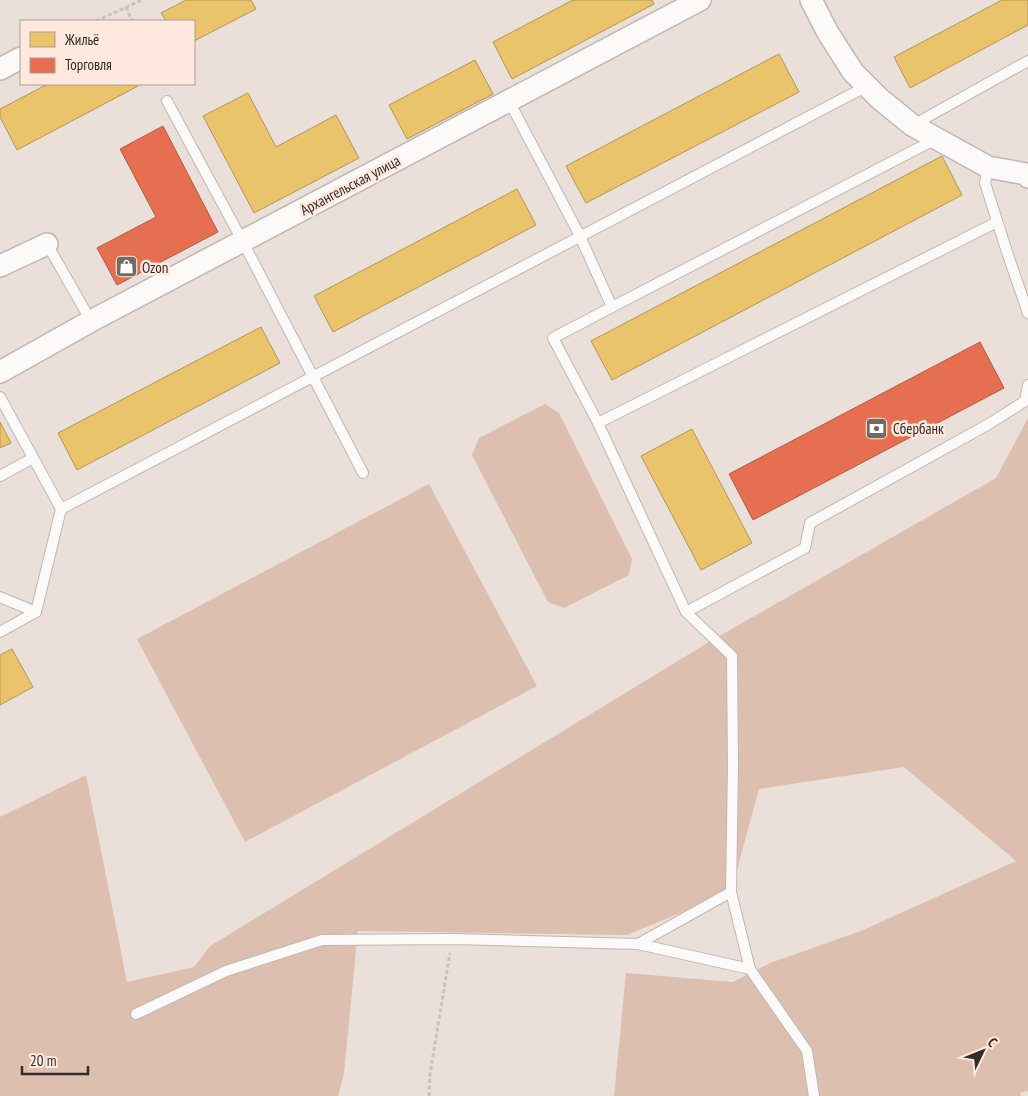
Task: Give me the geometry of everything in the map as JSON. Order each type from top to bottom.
[{"type":"street","name":"Архангельская улица","points":[[0,372],[91,321],[509,101],[672,6],[700,0]]},
{"type":"street","points":[[811,0],[828,33],[853,72],[880,99],[912,126],[988,167],[1027,174]]},
{"type":"street","points":[[0,69],[20,59]]},
{"type":"street","points":[[0,266],[47,244]]},
{"type":"lane","points":[[912,126],[1028,61]]},
{"type":"lane","points":[[62,509],[867,86]]},
{"type":"lane","points":[[167,101],[243,242],[363,473]]},
{"type":"lane","points":[[509,101],[580,237],[612,307]]},
{"type":"lane","points":[[814,1096],[807,1051],[750,969],[731,892],[732,656],[686,612],[598,423],[552,338],[936,139]]},
{"type":"lane","points":[[988,167],[985,183],[1028,313]]},
{"type":"lane","points":[[598,423],[998,222]]},
{"type":"lane","points":[[47,244],[91,321]]},
{"type":"lane","points":[[686,612],[805,548],[810,523],[989,424],[1025,401],[1028,386]]},
{"type":"lane","points":[[0,397],[62,509],[36,612],[0,632]]},
{"type":"lane","points":[[0,476],[34,458]]},
{"type":"lane","points":[[0,598],[36,612]]},
{"type":"lane","points":[[638,944],[731,892]]},
{"type":"lane","points":[[136,1014],[226,971],[322,940],[453,939],[638,944],[750,969]]},
{"type":"path","points":[[98,20],[142,0]]},
{"type":"path","points":[[126,8],[132,20]]},
{"type":"path","points":[[429,1096],[430,1074],[453,939]]},
{"type":"shaded area","points":[[545,404],[559,413],[632,559],[629,575],[564,608],[548,602],[472,455],[479,438]]},
{"type":"shaded area","points":[[1028,418],[1028,1091],[1020,1093],[1021,1096],[614,1096],[626,973],[733,982],[770,963],[861,931],[1016,861],[904,767],[759,789],[731,892],[627,935],[358,931],[344,1073],[338,1096],[0,1096],[0,817],[86,775],[127,982],[194,967],[210,946],[709,642],[996,478]]},
{"type":"shaded area","points":[[429,484],[537,686],[245,842],[137,639]]},
{"type":"building: Жильё","points":[[186,0],[251,0],[256,9],[195,40],[195,20],[165,20],[161,13]]},
{"type":"building: Жильё","points":[[573,0],[652,0],[654,4],[512,79],[493,42]]},
{"type":"building: Жильё","points":[[1002,0],[1028,0],[1028,25],[910,88],[894,57]]},
{"type":"building: Жильё","points":[[779,54],[799,92],[586,203],[566,166]]},
{"type":"building: Жильё","points":[[475,60],[493,94],[407,139],[389,105]]},
{"type":"building: Жильё","points":[[46,85],[138,86],[17,150],[0,117],[0,109]]},
{"type":"building: Жильё","points":[[248,93],[276,147],[336,115],[359,158],[254,213],[203,116]]},
{"type":"building: Жильё","points":[[942,156],[962,195],[612,380],[591,341]]},
{"type":"building: Жильё","points":[[517,189],[536,225],[333,332],[314,296]]},
{"type":"building: Жильё","points":[[261,327],[280,363],[77,470],[58,433]]},
{"type":"building: Жильё","points":[[0,422],[11,443],[0,448]]},
{"type":"building: Жильё","points":[[692,429],[752,543],[701,570],[641,456]]},
{"type":"building: Жильё","points":[[12,649],[33,687],[0,705],[0,655]]},
{"type":"building: Торговля","points":[[163,126],[218,232],[117,285],[97,248],[156,217],[120,149]]},
{"type":"building: Торговля","points":[[980,342],[1004,388],[753,520],[729,474]]},
{"type":"place","name":"Ozon","points":[[126,267]]},
{"type":"place","name":"Сбербанк","points":[[877,428]]}]
